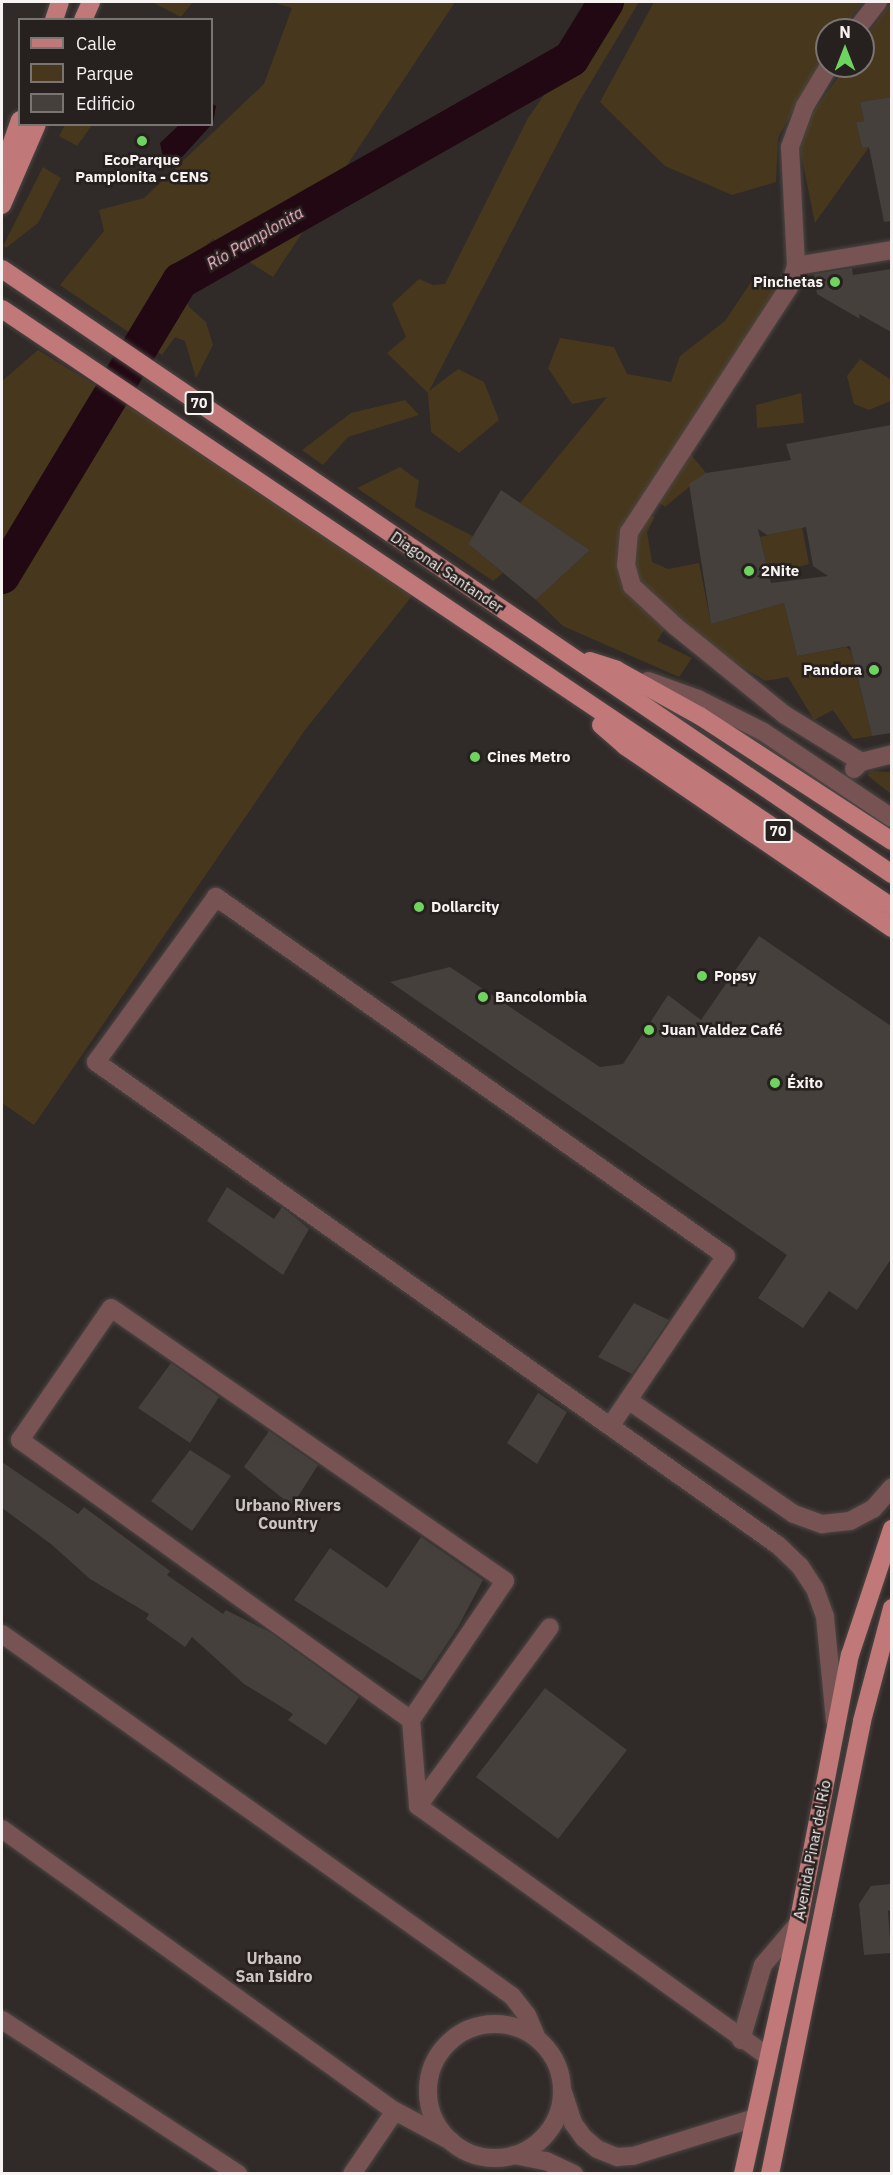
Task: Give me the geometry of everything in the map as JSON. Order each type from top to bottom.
[{"type":"main road","points":[[55,18],[60,2]]},
{"type":"main road","points":[[84,18],[91,2]]},
{"type":"main road","points":[[2,171],[18,126]]},
{"type":"main road","points":[[2,205],[36,126]]},
{"type":"main road","name":"Diagonal Santander","points":[[2,269],[891,874]]},
{"type":"main road","name":"70","points":[[2,309],[552,682],[891,907]]},
{"type":"main road","points":[[564,652],[617,670],[722,729],[891,841]]},
{"type":"main road","points":[[552,682],[625,746],[891,928]]},
{"type":"main road","name":"Avenida Pinar del Río","points":[[743,2174],[767,2056],[798,1924],[836,1723],[861,1616],[891,1529]]},
{"type":"main road","name":"Avenida Pinar del Río","points":[[770,2174],[862,1721],[891,1608]]},
{"type":"street","points":[[865,18],[878,2]]},
{"type":"street","points":[[822,78],[805,106],[790,147],[796,266],[789,287],[629,532],[626,565],[632,586],[675,626],[785,715],[861,762]]},
{"type":"street","points":[[796,266],[891,250]]},
{"type":"street","points":[[617,670],[725,711],[842,781],[891,818]]},
{"type":"street","points":[[842,781],[861,762],[891,754]]},
{"type":"street","points":[[611,1425],[726,1256],[216,897],[96,1062],[611,1425],[650,1452],[800,1566],[815,1589],[825,1617],[836,1723]]},
{"type":"street","points":[[411,1720],[20,1440],[111,1308],[505,1581],[411,1720],[418,1806],[741,2040],[767,2056]]},
{"type":"street","points":[[628,1400],[794,1514],[822,1524],[850,1521],[873,1509],[891,1487]]},
{"type":"street","points":[[650,1452],[668,1428]]},
{"type":"street","points":[[418,1806],[550,1627]]},
{"type":"street","points":[[2,1634],[512,1996],[527,2015],[537,2038],[550,2053],[573,2122],[584,2138],[597,2149],[617,2157],[633,2156],[755,2118]]},
{"type":"street","points":[[2,1829],[395,2111],[485,2157],[514,2155],[546,2161],[574,2174]]},
{"type":"street","points":[[741,2040],[762,1965],[798,1924]]},
{"type":"street","points":[[2,2020],[238,2174]]},
{"type":"street","points":[[451,2141],[437,2126],[429,2106],[427,2086],[432,2066],[443,2048],[458,2034],[478,2026],[498,2024],[519,2028],[537,2038]]},
{"type":"street","points":[[514,2155],[534,2145],[549,2130],[559,2111],[562,2090]]},
{"type":"street","points":[[352,2174],[395,2111]]},
{"type":"green space","points":[[152,2],[193,2],[181,17]]},
{"type":"green space","points":[[272,2],[455,2],[273,277],[213,239],[177,273],[189,307],[206,322],[213,345],[196,378],[185,341],[175,337],[162,355],[60,285],[104,231],[99,210],[144,198],[264,84],[292,8]]},
{"type":"green space","points":[[609,2],[639,2],[579,102],[429,391],[458,369],[484,382],[499,420],[459,453],[431,432],[428,393],[387,353],[406,337],[392,304],[419,279],[433,285],[445,284],[528,118]]},
{"type":"green space","points":[[654,2],[863,2],[850,18],[815,18],[815,71],[778,138],[776,182],[732,195],[665,166],[600,102]]},
{"type":"green space","points":[[891,2],[891,97],[860,102],[864,121],[856,122],[862,148],[869,147],[815,223],[800,149],[813,112],[837,78],[875,78],[875,24]]},
{"type":"green space","points":[[64,126],[91,126],[77,146],[59,136]]},
{"type":"green space","points":[[43,167],[61,178],[38,223],[6,248],[3,246]]},
{"type":"green space","points":[[755,276],[779,289],[713,397],[622,563],[668,624],[657,641],[692,658],[679,677],[563,626],[536,600],[590,550],[520,503],[607,397],[572,404],[548,368],[560,338],[614,347],[627,374],[671,382],[680,356],[725,321]]},
{"type":"green space","points":[[38,350],[420,586],[305,730],[34,1125],[2,1103],[2,381]]},
{"type":"green space","points":[[860,359],[891,380],[891,401],[869,410],[854,404],[847,376]]},
{"type":"green space","points":[[801,393],[804,423],[757,428],[756,405]]},
{"type":"green space","points":[[405,400],[419,415],[348,437],[323,465],[302,450],[351,413]]},
{"type":"green space","points":[[684,446],[706,473],[665,507],[652,497]]},
{"type":"green space","points":[[400,467],[419,481],[415,507],[473,536],[468,544],[503,573],[493,581],[357,488]]},
{"type":"green space","points":[[643,513],[655,517],[647,532],[652,562],[668,569],[699,563],[711,624],[784,603],[797,656],[846,647],[851,651],[872,736],[853,739],[833,710],[814,720],[788,677],[765,681],[684,630],[635,585],[627,549]]},
{"type":"green space","points":[[802,527],[809,564],[769,575],[760,537]]},
{"type":"green space","points":[[871,771],[891,772],[891,794],[867,775]]},
{"type":"shaded area","points":[[213,104],[216,106],[213,123]]},
{"type":"shaded area","points":[[178,126],[210,126],[182,157],[163,157],[160,143]]},
{"type":"building","points":[[891,97],[891,221],[884,222],[869,147],[862,148],[856,122],[864,121],[860,102]]},
{"type":"building","points":[[852,268],[853,275],[891,269],[891,332],[859,314],[860,319],[817,294],[814,274]]},
{"type":"building","points":[[891,425],[891,733],[872,736],[850,646],[797,656],[784,603],[711,624],[689,484],[706,473],[791,460],[786,444]],"holes":[[[806,527],[813,566],[828,576],[771,583],[758,529],[767,535]]]},
{"type":"building","points":[[501,490],[590,550],[536,600],[468,544]]},
{"type":"building","name":"Éxito","points":[[759,936],[891,1026],[891,1259],[857,1310],[829,1291],[803,1328],[758,1298],[787,1255],[390,982],[450,967],[600,1067],[623,1064],[668,995],[701,1020]]},
{"type":"building","points":[[227,1187],[274,1219],[282,1207],[309,1229],[283,1275],[207,1221]]},
{"type":"building","points":[[634,1303],[669,1320],[632,1374],[598,1357]]},
{"type":"building","points":[[171,1363],[219,1397],[190,1443],[138,1408]]},
{"type":"building","points":[[538,1393],[567,1412],[537,1464],[507,1443]]},
{"type":"building","points":[[269,1431],[318,1465],[292,1506],[244,1467]]},
{"type":"building","points":[[190,1450],[231,1476],[192,1531],[151,1501]]},
{"type":"building","points":[[2,1462],[78,1514],[84,1507],[170,1571],[167,1575],[223,1614],[226,1610],[271,1633],[359,1697],[326,1745],[288,1720],[293,1714],[244,1684],[192,1637],[185,1647],[146,1619],[149,1614],[90,1579],[51,1544],[2,1508]]},
{"type":"building","points":[[421,1537],[483,1580],[458,1627],[422,1681],[294,1600],[330,1548],[387,1588]]},
{"type":"building","points":[[545,1688],[627,1750],[558,1839],[476,1777]]},
{"type":"building","points":[[891,1884],[891,1910],[888,1911],[891,1953],[864,1955],[859,1904],[871,1886]]},
{"type":"waterway","name":"Río Pamplonita","points":[[2,576],[180,281],[571,59],[606,2]]},
{"type":"place","name":"EcoParque Pamplonita - CENS","points":[[142,141]]},
{"type":"place","name":"Pinchetas","points":[[835,282]]},
{"type":"place","name":"2Nite","points":[[749,571]]},
{"type":"place","name":"Pandora","points":[[874,670]]},
{"type":"place","name":"Cines Metro","points":[[475,757]]},
{"type":"place","name":"Dollarcity","points":[[419,907]]},
{"type":"place","name":"Popsy","points":[[702,976]]},
{"type":"place","name":"Bancolombia","points":[[483,997]]},
{"type":"place","name":"Juan Valdez Café","points":[[649,1030]]},
{"type":"place","name":"Éxito","points":[[775,1083]]},
{"type":"district","name":"Urbano Rivers Country","points":[[288,1514]]},
{"type":"district","name":"Urbano San Isidro","points":[[274,1967]]}]
